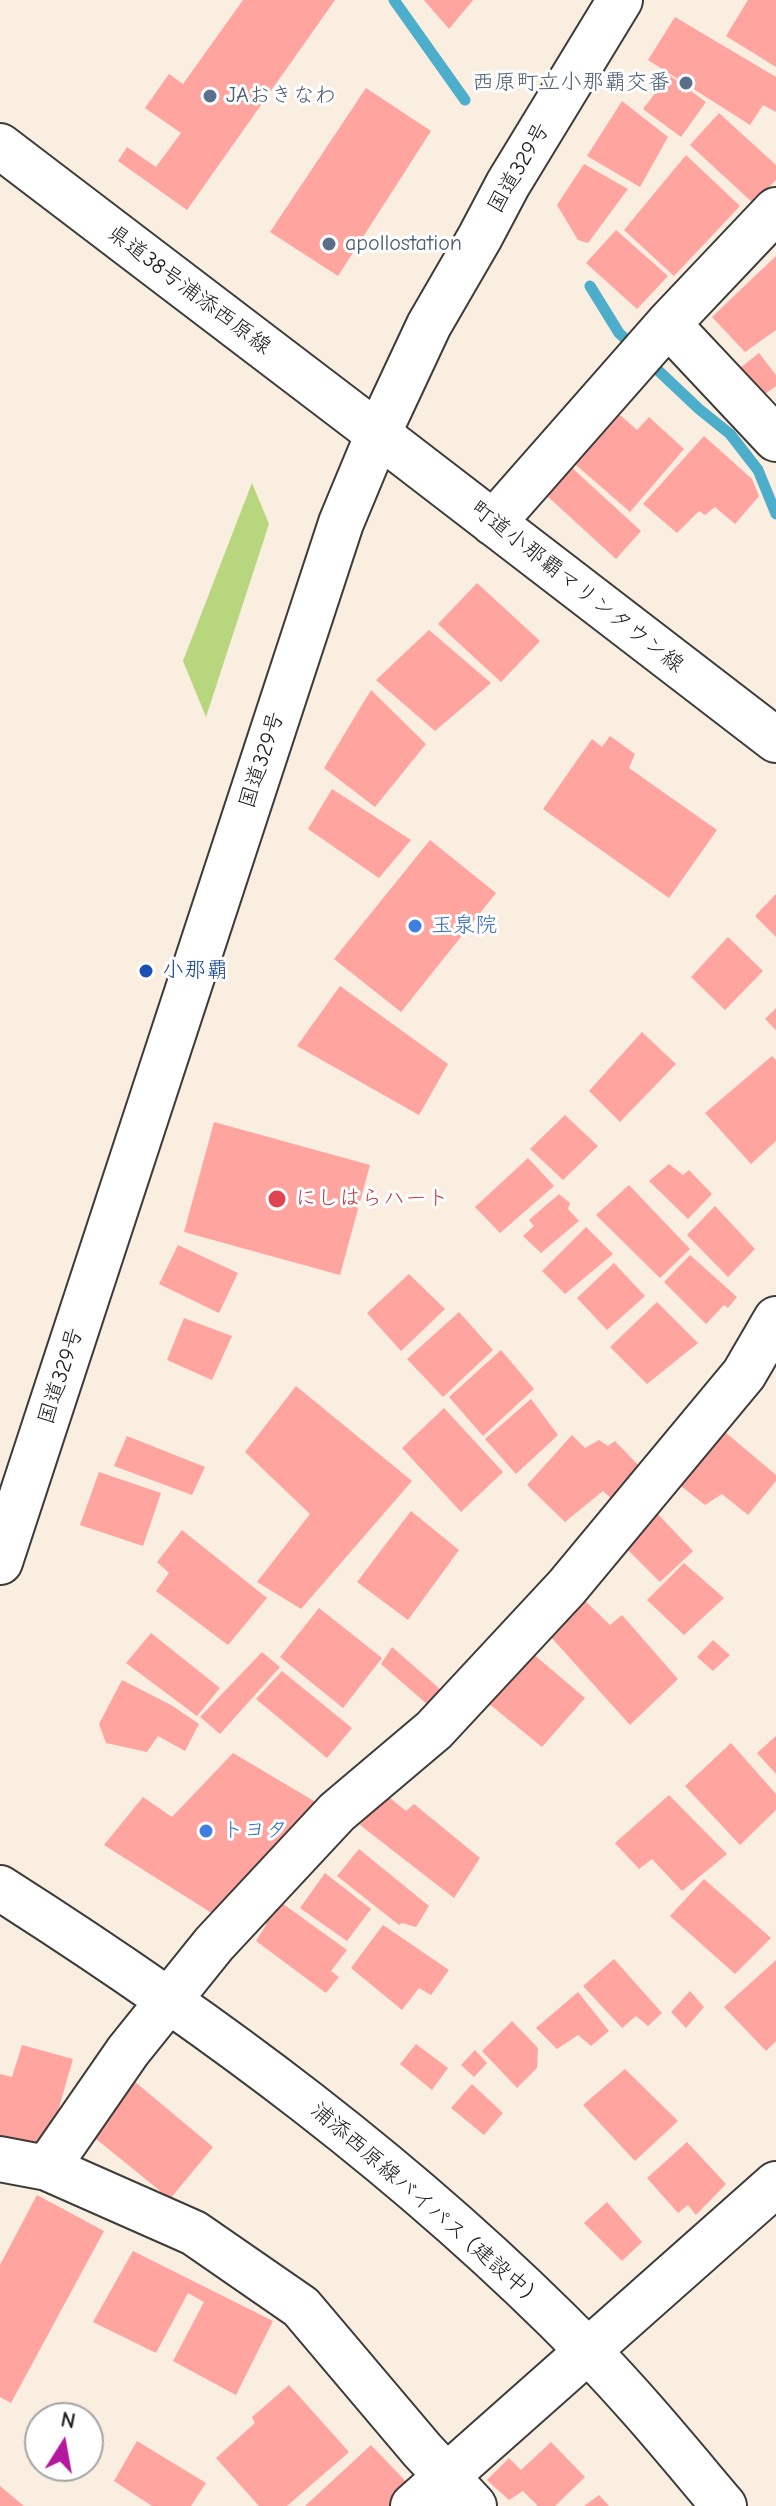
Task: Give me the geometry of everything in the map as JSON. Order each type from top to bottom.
[{"type":"main road","name":"国道329号","points":[[0,1562],[329,553],[417,348],[508,184],[620,0]]},
{"type":"main road","name":"県道38号浦添西原線","points":[[0,146],[378,434]]},
{"type":"main road","points":[[493,523],[776,210]]},
{"type":"main road","points":[[653,343],[776,439]]},
{"type":"main road","name":"町道小那覇マリンタウン線","points":[[378,434],[776,740]]},
{"type":"main road","points":[[47,2168],[128,2051],[214,1944],[337,1812],[434,1730],[567,1587],[744,1374],[776,1319]]},
{"type":"main road","name":"浦添西原線バイパス (建設中)","points":[[0,1888],[169,2000],[294,2090],[391,2168],[588,2352],[724,2506]]},
{"type":"main road","points":[[0,2159],[47,2168],[194,2233],[301,2307],[460,2491]]},
{"type":"main road","points":[[413,2506],[460,2491],[588,2352],[776,2184]]},
{"type":"green space","points":[[252,483],[269,524],[206,717],[183,661]]},
{"type":"building","name":"JAおきなわ","points":[[243,0],[335,0],[187,210],[118,161],[127,147],[156,167],[181,133],[145,108],[169,74],[183,84]]},
{"type":"building","points":[[424,0],[473,0],[449,29]]},
{"type":"building","points":[[748,0],[776,0],[776,67],[726,36]]},
{"type":"building","points":[[675,17],[776,77],[776,112],[763,105],[750,125],[648,60]]},
{"type":"building","points":[[669,75],[706,102],[681,137],[643,109]]},
{"type":"building","points":[[366,88],[431,131],[338,276],[270,232]]},
{"type":"building","points":[[622,101],[668,137],[640,187],[587,156]]},
{"type":"building","points":[[719,113],[776,165],[776,180],[753,203],[690,145]]},
{"type":"building","points":[[686,155],[740,206],[674,276],[624,230]]},
{"type":"building","points":[[584,164],[628,189],[588,243],[578,240],[557,205]]},
{"type":"building","points":[[616,230],[668,276],[637,309],[586,263]]},
{"type":"building","points":[[776,256],[776,330],[745,352],[712,317]]},
{"type":"building","points":[[759,353],[776,375],[776,386],[755,401],[735,372]]},
{"type":"building","points":[[620,415],[637,430],[649,417],[684,449],[630,512],[575,464]]},
{"type":"building","points":[[704,436],[752,479],[759,496],[735,524],[715,507],[705,515],[699,511],[677,533],[643,504]]},
{"type":"building","points":[[570,466],[641,531],[616,559],[545,494]]},
{"type":"building","points":[[477,583],[540,641],[501,682],[438,624]]},
{"type":"building","points":[[429,630],[491,683],[435,731],[376,680]]},
{"type":"building","points":[[371,690],[426,744],[375,807],[324,768]]},
{"type":"building","points":[[610,736],[635,754],[629,768],[717,830],[669,898],[543,809],[592,739],[602,747]]},
{"type":"building","points":[[332,789],[411,840],[379,878],[308,829]]},
{"type":"building","name":"玉泉院","points":[[430,840],[496,893],[401,1012],[334,959]]},
{"type":"building","points":[[776,894],[776,937],[755,916]]},
{"type":"building","points":[[728,937],[763,971],[725,1010],[691,977]]},
{"type":"building","points":[[340,986],[448,1064],[419,1115],[297,1046]]},
{"type":"building","points":[[776,1008],[776,1030],[765,1019]]},
{"type":"building","points":[[642,1032],[676,1064],[620,1122],[589,1091]]},
{"type":"building","points":[[772,1056],[776,1060],[776,1141],[751,1164],[705,1113]]},
{"type":"building","points":[[565,1115],[598,1146],[563,1180],[530,1149]]},
{"type":"building","name":"にしはらハート","points":[[214,1122],[370,1165],[340,1275],[184,1232]]},
{"type":"building","points":[[528,1158],[554,1186],[500,1233],[475,1207]]},
{"type":"building","points":[[669,1164],[683,1175],[689,1170],[712,1194],[688,1219],[649,1181]]},
{"type":"building","points":[[629,1185],[690,1249],[660,1278],[596,1215]]},
{"type":"building","points":[[559,1194],[570,1203],[568,1209],[579,1221],[541,1253],[523,1236],[534,1226],[529,1220]]},
{"type":"building","points":[[715,1206],[755,1249],[728,1277],[687,1235]]},
{"type":"building","points":[[586,1227],[613,1254],[565,1294],[542,1271]]},
{"type":"building","points":[[178,1245],[238,1273],[219,1313],[159,1284]]},
{"type":"building","points":[[690,1255],[737,1297],[728,1308],[724,1305],[706,1324],[664,1282]]},
{"type":"building","points":[[614,1263],[645,1296],[607,1330],[577,1298]]},
{"type":"building","points":[[409,1274],[445,1309],[401,1351],[367,1313]]},
{"type":"building","points":[[657,1302],[698,1343],[647,1384],[610,1347]]},
{"type":"building","points":[[459,1312],[493,1350],[443,1397],[407,1359]]},
{"type":"building","points":[[184,1318],[232,1336],[212,1380],[167,1360]]},
{"type":"building","points":[[501,1350],[534,1389],[483,1436],[449,1397]]},
{"type":"building","points":[[296,1386],[412,1481],[301,1609],[257,1582],[310,1514],[245,1452]]},
{"type":"building","points":[[531,1399],[558,1435],[516,1474],[485,1439]]},
{"type":"building","points":[[444,1408],[503,1472],[461,1512],[402,1448]]},
{"type":"building","points":[[725,1432],[776,1475],[776,1481],[748,1515],[722,1494],[705,1505],[681,1486]]},
{"type":"building","points":[[572,1435],[585,1448],[599,1440],[608,1446],[615,1441],[644,1471],[613,1500],[603,1491],[565,1522],[527,1485]]},
{"type":"building","points":[[127,1436],[205,1467],[192,1495],[114,1466]]},
{"type":"building","points":[[99,1472],[161,1493],[143,1546],[80,1525]]},
{"type":"building","points":[[651,1507],[693,1551],[660,1582],[625,1547]]},
{"type":"building","points":[[411,1511],[459,1550],[408,1620],[357,1582]]},
{"type":"building","points":[[182,1530],[267,1598],[228,1645],[156,1591],[169,1573],[157,1562]]},
{"type":"building","points":[[684,1563],[724,1598],[684,1635],[647,1600]]},
{"type":"building","points":[[577,1593],[610,1625],[622,1615],[678,1679],[630,1725],[542,1627]]},
{"type":"building","points":[[319,1608],[382,1658],[343,1708],[280,1657]]},
{"type":"building","points":[[151,1633],[220,1688],[197,1716],[126,1663]]},
{"type":"building","points":[[713,1640],[730,1655],[713,1671],[697,1657]]},
{"type":"building","points":[[392,1647],[440,1689],[427,1704],[381,1664]]},
{"type":"building","points":[[525,1647],[585,1698],[542,1747],[482,1698]]},
{"type":"building","points":[[262,1652],[280,1667],[220,1734],[200,1717]]},
{"type":"building","points":[[282,1671],[352,1728],[327,1758],[256,1699]]},
{"type":"building","points":[[122,1680],[171,1705],[199,1724],[185,1751],[158,1736],[147,1752],[106,1743],[99,1724]]},
{"type":"building","points":[[776,1736],[776,1774],[757,1753]]},
{"type":"building","points":[[731,1743],[776,1794],[776,1810],[740,1845],[685,1786]]},
{"type":"building","name":"トヨタ","points":[[233,1753],[319,1804],[218,1917],[104,1845],[143,1797],[172,1817]]},
{"type":"building","points":[[385,1794],[406,1811],[414,1804],[480,1858],[454,1898],[360,1825]]},
{"type":"building","points":[[669,1795],[727,1854],[682,1891],[652,1859],[639,1869],[615,1843]]},
{"type":"building","points":[[359,1849],[429,1906],[416,1927],[399,1925],[337,1876]]},
{"type":"building","points":[[325,1873],[371,1909],[347,1941],[300,1908]]},
{"type":"building","points":[[704,1879],[771,1938],[735,1974],[670,1916]]},
{"type":"building","points":[[279,1901],[347,1950],[331,1971],[339,1977],[326,1993],[256,1941],[266,1925],[264,1919]]},
{"type":"building","points":[[383,1925],[449,1970],[431,1995],[419,1988],[402,2010],[351,1968]]},
{"type":"building","points":[[614,1959],[662,2013],[648,2026],[636,2016],[622,2028],[583,1986]]},
{"type":"building","points":[[776,1960],[776,2041],[766,2051],[724,2007]]},
{"type":"building","points":[[690,1991],[704,2007],[686,2028],[671,2012]]},
{"type":"building","points":[[578,1992],[609,2031],[591,2046],[578,2035],[557,2049],[536,2028]]},
{"type":"building","points":[[512,2021],[538,2048],[537,2068],[517,2088],[482,2051]]},
{"type":"building","points":[[416,2044],[448,2068],[432,2090],[400,2064]]},
{"type":"building","points":[[22,2045],[73,2059],[43,2163],[0,2150],[0,2074],[12,2077]]},
{"type":"building","points":[[475,2050],[487,2063],[474,2077],[461,2065]]},
{"type":"building","points":[[625,2069],[678,2121],[635,2161],[583,2105]]},
{"type":"building","points":[[134,2081],[213,2147],[170,2199],[90,2134]]},
{"type":"building","points":[[472,2084],[503,2113],[484,2135],[451,2108]]},
{"type":"building","points":[[687,2142],[726,2184],[696,2215],[688,2205],[678,2213],[647,2178]]},
{"type":"building","points":[[37,2195],[104,2231],[11,2403],[0,2397],[0,2265]]},
{"type":"building","points":[[607,2202],[642,2242],[622,2261],[584,2223]]},
{"type":"building","points":[[133,2251],[273,2321],[236,2395],[173,2361],[204,2302],[188,2293],[156,2353],[93,2322]]},
{"type":"building","points":[[289,2385],[349,2452],[287,2506],[259,2506],[216,2458],[255,2423],[252,2417]]},
{"type":"building","points":[[137,2441],[206,2483],[191,2506],[152,2506],[114,2481]]},
{"type":"building","points":[[551,2442],[585,2477],[555,2506],[538,2506],[523,2491],[509,2500],[487,2480],[509,2458],[521,2470]]},
{"type":"building","points":[[371,2445],[413,2489],[395,2506],[305,2506]]},
{"type":"building","points":[[0,2486],[24,2506],[0,2506]]},
{"type":"building","points":[[599,2495],[609,2506],[584,2506]]},
{"type":"waterway","points":[[394,0],[465,100]]},
{"type":"waterway","points":[[590,286],[619,333],[634,347]]},
{"type":"waterway","points":[[646,359],[730,434],[758,470],[776,514]]},
{"type":"place","name":"西原町立小那覇交番","points":[[686,83]]},
{"type":"place","name":"JAおきなわ","points":[[210,96]]},
{"type":"place","name":"apollostation","points":[[329,244]]},
{"type":"place","name":"玉泉院","points":[[415,926]]},
{"type":"place","name":"小那覇","points":[[146,971]]},
{"type":"place","name":"にしはらハート","points":[[277,1199]]},
{"type":"place","name":"トヨタ","points":[[206,1831]]}]
